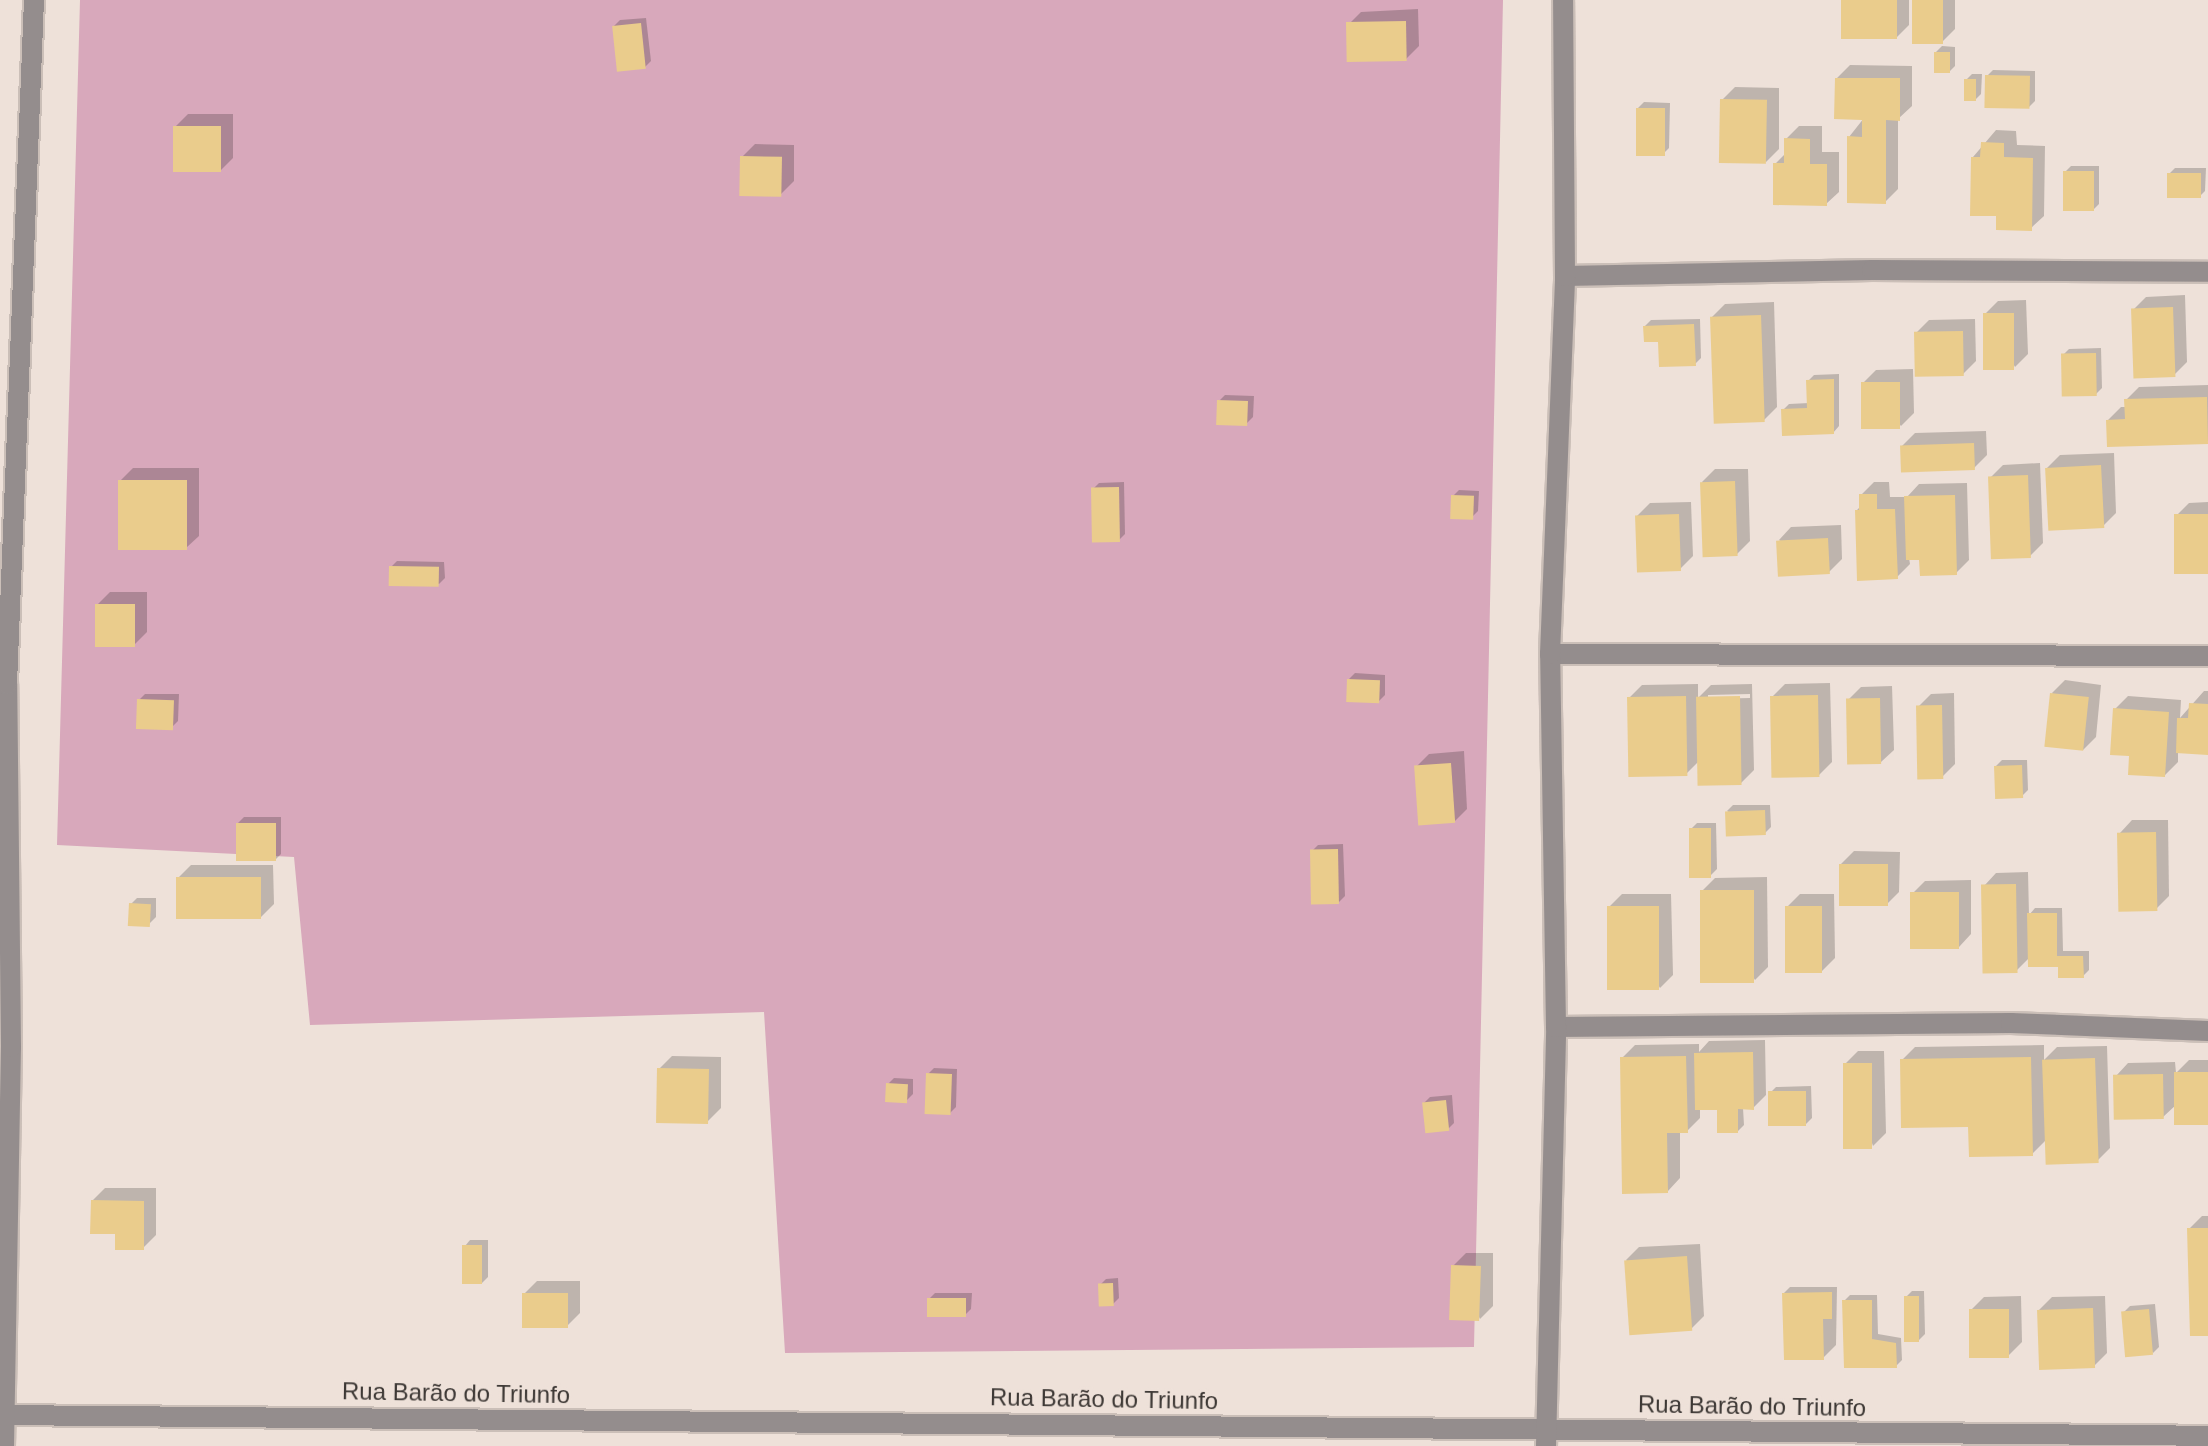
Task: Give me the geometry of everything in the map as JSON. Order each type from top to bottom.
[{"type":"street","points":[[4,1446],[3,684],[34,0]]},
{"type":"street","points":[[1546,1438],[1556,1027],[1550,654],[1565,276],[1563,0]]},
{"type":"street","points":[[1565,276],[1872,270],[2208,272]]},
{"type":"street","points":[[1550,654],[2208,656]]},
{"type":"street","points":[[1556,1027],[2011,1023],[2208,1031]]},
{"type":"street","name":"Rua Barão do Triunfo","points":[[2,1415],[1546,1438],[2208,1436]]},
{"type":"shaded area","points":[[80,0],[1503,0],[1474,1347],[785,1353],[764,1012],[310,1025],[294,857],[57,845]]},
{"type":"building","points":[[1841,0],[1897,0],[1897,39],[1841,39]]},
{"type":"building","points":[[1912,0],[1943,0],[1943,44],[1912,44]]},
{"type":"building","points":[[1406,21],[1407,61],[1347,62],[1346,22]]},
{"type":"building","points":[[641,23],[646,69],[617,72],[612,26]]},
{"type":"building","points":[[1934,52],[1950,52],[1950,73],[1934,73]]},
{"type":"building","points":[[1985,75],[2030,76],[2029,109],[1984,108]]},
{"type":"building","points":[[1835,78],[1900,78],[1900,121],[1886,120],[1886,204],[1847,203],[1847,136],[1862,137],[1862,120],[1834,119]]},
{"type":"building","points":[[1964,79],[1976,79],[1976,101],[1964,101]]},
{"type":"building","points":[[1720,99],[1767,100],[1766,164],[1719,163]]},
{"type":"building","points":[[1636,108],[1665,108],[1665,156],[1636,156]]},
{"type":"building","points":[[173,126],[221,126],[221,172],[173,172]]},
{"type":"building","points":[[1784,138],[1810,139],[1810,164],[1827,164],[1827,206],[1773,205],[1773,163],[1784,163]]},
{"type":"building","points":[[1981,142],[2004,143],[2004,157],[2033,158],[2032,231],[1996,230],[1996,216],[1970,216],[1971,157],[1980,157]]},
{"type":"building","points":[[740,156],[782,157],[781,197],[739,196]]},
{"type":"building","points":[[2063,171],[2094,171],[2094,211],[2063,211]]},
{"type":"building","points":[[2167,173],[2201,173],[2201,198],[2167,198]]},
{"type":"building","points":[[2173,307],[2175,377],[2133,378],[2131,308]]},
{"type":"building","points":[[1983,313],[2014,313],[2014,370],[1983,370]]},
{"type":"building","points":[[1761,315],[1765,422],[1714,424],[1710,317]]},
{"type":"building","points":[[1694,324],[1696,366],[1659,367],[1658,342],[1644,342],[1643,326]]},
{"type":"building","points":[[1963,331],[1964,376],[1915,377],[1914,332]]},
{"type":"building","points":[[2096,353],[2097,396],[2062,397],[2061,354]]},
{"type":"building","points":[[1834,379],[1834,434],[1782,436],[1781,409],[1807,408],[1806,380]]},
{"type":"building","points":[[1861,382],[1900,382],[1900,429],[1861,429]]},
{"type":"building","points":[[2207,397],[2208,444],[2107,447],[2106,420],[2125,419],[2124,399]]},
{"type":"building","points":[[1217,400],[1248,401],[1247,426],[1216,425]]},
{"type":"building","points":[[1974,443],[1975,470],[1901,473],[1900,446]]},
{"type":"building","points":[[2101,465],[2104,528],[2048,531],[2045,468]]},
{"type":"building","points":[[2028,475],[2031,558],[1991,559],[1988,476]]},
{"type":"building","points":[[118,480],[187,480],[187,550],[118,550]]},
{"type":"building","points":[[1735,481],[1738,556],[1703,557],[1700,482]]},
{"type":"building","points":[[1091,487],[1119,487],[1120,542],[1092,542]]},
{"type":"building","points":[[1859,494],[1877,494],[1877,509],[1895,509],[1898,579],[1857,581],[1855,510],[1859,510]]},
{"type":"building","points":[[1451,495],[1474,496],[1473,520],[1450,519]]},
{"type":"building","points":[[1955,495],[1957,575],[1920,576],[1919,560],[1906,560],[1904,496]]},
{"type":"building","points":[[1679,514],[1681,571],[1637,573],[1635,516]]},
{"type":"building","points":[[2174,514],[2208,514],[2208,574],[2174,574]]},
{"type":"building","points":[[1828,538],[1830,574],[1778,577],[1776,541]]},
{"type":"building","points":[[389,566],[439,567],[439,587],[389,586]]},
{"type":"building","points":[[95,604],[135,604],[135,647],[95,647]]},
{"type":"building","points":[[1347,679],[1380,680],[1379,703],[1346,702]]},
{"type":"building","points":[[2050,693],[2089,697],[2083,751],[2044,747]]},
{"type":"building","points":[[1818,695],[1819,777],[1771,778],[1770,696]]},
{"type":"building","points":[[1686,696],[1687,776],[1628,777],[1627,697]]},
{"type":"building","points":[[1740,696],[1742,785],[1698,786],[1696,697]]},
{"type":"building","points":[[1880,698],[1881,764],[1847,765],[1846,699]]},
{"type":"building","points":[[137,699],[174,700],[173,730],[136,729]]},
{"type":"building","points":[[2189,703],[2208,704],[2208,755],[2176,753],[2177,718],[2188,718]]},
{"type":"building","points":[[1916,705],[1942,705],[1943,779],[1917,779]]},
{"type":"building","points":[[2113,708],[2169,712],[2165,777],[2128,775],[2129,756],[2110,755]]},
{"type":"building","points":[[1451,763],[1455,823],[1418,825],[1414,766]]},
{"type":"building","points":[[2022,765],[2023,798],[1995,799],[1994,766]]},
{"type":"building","points":[[1765,810],[1766,835],[1726,836],[1725,811]]},
{"type":"building","points":[[236,823],[276,823],[276,861],[236,861]]},
{"type":"building","points":[[1689,828],[1711,828],[1711,878],[1689,878]]},
{"type":"building","points":[[2156,832],[2157,911],[2118,912],[2117,833]]},
{"type":"building","points":[[1310,849],[1338,849],[1339,904],[1311,904]]},
{"type":"building","points":[[1839,864],[1888,864],[1888,906],[1839,906]]},
{"type":"building","points":[[176,877],[261,877],[261,919],[176,919]]},
{"type":"building","points":[[2016,884],[2018,973],[1983,974],[1981,885]]},
{"type":"building","points":[[1700,890],[1754,890],[1754,983],[1700,983]]},
{"type":"building","points":[[1910,892],[1959,892],[1959,949],[1910,949]]},
{"type":"building","points":[[129,903],[151,904],[150,927],[128,926]]},
{"type":"building","points":[[1607,906],[1659,906],[1659,990],[1607,990]]},
{"type":"building","points":[[1785,906],[1822,906],[1822,973],[1785,973]]},
{"type":"building","points":[[2027,913],[2057,913],[2057,956],[2083,956],[2084,978],[2058,978],[2058,967],[2028,967]]},
{"type":"building","points":[[1753,1052],[1754,1110],[1738,1109],[1738,1133],[1717,1133],[1717,1110],[1695,1110],[1694,1053]]},
{"type":"building","points":[[1686,1056],[1688,1133],[1667,1133],[1668,1193],[1622,1194],[1620,1057]]},
{"type":"building","points":[[2031,1057],[2033,1156],[1969,1157],[1968,1127],[1901,1128],[1900,1059]]},
{"type":"building","points":[[2095,1058],[2099,1163],[2046,1165],[2042,1060]]},
{"type":"building","points":[[1843,1063],[1872,1063],[1872,1149],[1843,1149]]},
{"type":"building","points":[[657,1068],[709,1069],[708,1124],[656,1123]]},
{"type":"building","points":[[2174,1072],[2208,1072],[2208,1125],[2174,1125]]},
{"type":"building","points":[[926,1073],[952,1074],[951,1115],[925,1114]]},
{"type":"building","points":[[2163,1074],[2164,1119],[2114,1120],[2113,1075]]},
{"type":"building","points":[[886,1083],[908,1084],[907,1103],[885,1102]]},
{"type":"building","points":[[1768,1091],[1806,1091],[1806,1126],[1768,1126]]},
{"type":"building","points":[[1446,1100],[1449,1131],[1425,1133],[1422,1103]]},
{"type":"building","points":[[91,1200],[144,1201],[144,1250],[115,1250],[115,1234],[90,1234]]},
{"type":"building","points":[[2187,1228],[2208,1228],[2208,1336],[2190,1336]]},
{"type":"building","points":[[462,1245],[482,1245],[482,1284],[462,1284]]},
{"type":"building","points":[[1687,1256],[1692,1331],[1629,1335],[1624,1260]]},
{"type":"building","points":[[1451,1265],[1481,1266],[1479,1321],[1449,1320]]},
{"type":"building","points":[[1113,1283],[1114,1306],[1099,1307],[1098,1284]]},
{"type":"building","points":[[1832,1292],[1832,1319],[1823,1319],[1824,1360],[1784,1360],[1782,1293]]},
{"type":"building","points":[[522,1293],[568,1293],[568,1328],[522,1328]]},
{"type":"building","points":[[1904,1296],[1919,1296],[1919,1342],[1904,1342]]},
{"type":"building","points":[[927,1298],[966,1298],[966,1317],[927,1317]]},
{"type":"building","points":[[1842,1300],[1872,1300],[1872,1339],[1896,1343],[1897,1368],[1844,1368]]},
{"type":"building","points":[[2093,1308],[2095,1368],[2039,1370],[2037,1310]]},
{"type":"building","points":[[1969,1309],[2009,1309],[2009,1358],[1969,1358]]},
{"type":"building","points":[[2149,1309],[2153,1355],[2125,1357],[2121,1311]]}]
